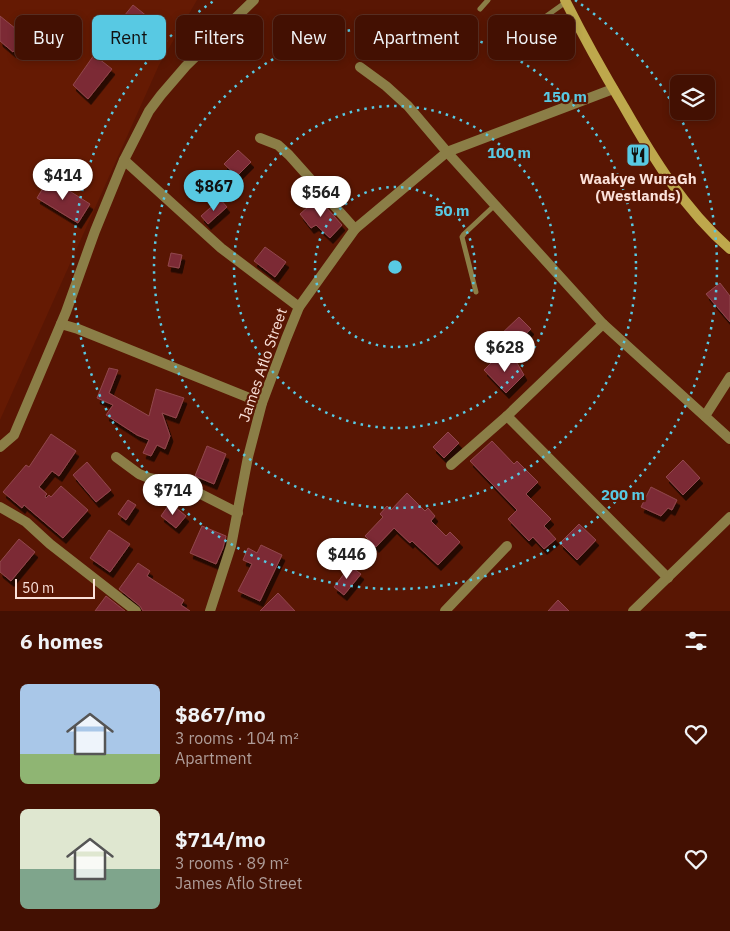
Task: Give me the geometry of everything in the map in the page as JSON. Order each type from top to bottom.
[{"type":"street","points":[[0,447],[14,434],[61,324],[95,231],[124,160],[150,111],[186,66],[254,0]]},
{"type":"street","points":[[566,1],[613,89],[641,136],[678,191],[704,224],[730,249]]},
{"type":"street","points":[[360,67],[386,86],[408,106],[447,152],[603,324],[730,439]]},
{"type":"street","name":"James Aflo Street","points":[[210,611],[231,546],[248,457],[262,404],[299,306],[355,229],[447,152],[613,89]]},
{"type":"street","points":[[260,138],[278,145],[289,155],[355,229]]},
{"type":"street","points":[[124,160],[221,248],[299,306]]},
{"type":"street","points":[[61,324],[78,329],[262,404]]},
{"type":"street","points":[[451,465],[507,416],[603,324]]},
{"type":"street","points":[[705,416],[730,377]]},
{"type":"street","points":[[507,416],[668,578]]},
{"type":"street","points":[[116,457],[140,474],[149,478],[183,485],[238,514]]},
{"type":"street","points":[[0,507],[26,522],[50,544],[136,611]]},
{"type":"street","points":[[633,611],[730,517]]},
{"type":"street","points":[[445,611],[508,546]]},
{"type":"lane","points":[[480,9],[488,0]]},
{"type":"lane","points":[[547,15],[566,1]]},
{"type":"lane","points":[[476,292],[462,237],[495,204]]},
{"type":"shaded area","points":[[0,0],[197,0],[188,15],[176,15],[176,36],[166,53],[166,15],[92,15],[92,60],[162,60],[0,420]]},
{"type":"building","points":[[133,5],[146,15],[125,15]]},
{"type":"building","points":[[0,16],[15,28],[15,50],[13,52],[0,41]]},
{"type":"building","points":[[92,58],[92,60],[100,60],[112,69],[88,99],[73,85]]},
{"type":"building","points":[[238,150],[251,162],[237,176],[224,164]]},
{"type":"building","points":[[49,178],[90,204],[78,223],[37,198]]},
{"type":"building","points":[[318,198],[342,225],[330,238],[316,225],[311,228],[300,214]]},
{"type":"building","points":[[220,199],[227,207],[208,224],[201,216]]},
{"type":"building","points":[[265,247],[286,262],[275,277],[254,261]]},
{"type":"building","points":[[171,253],[182,255],[179,268],[168,266]]},
{"type":"building","points":[[720,283],[730,296],[730,322],[706,294]]},
{"type":"building","points":[[519,317],[531,329],[508,350],[497,338]]},
{"type":"building","points":[[509,358],[517,363],[524,375],[506,393],[484,370],[495,359]]},
{"type":"building","points":[[109,368],[118,370],[109,393],[149,416],[156,389],[184,398],[176,418],[162,413],[170,436],[165,449],[157,445],[151,456],[143,453],[149,440],[137,435],[106,415],[113,405],[97,398]]},
{"type":"building","points":[[448,432],[459,443],[444,458],[433,447]]},
{"type":"building","points":[[51,434],[76,451],[59,476],[52,471],[39,487],[47,494],[46,498],[49,495],[51,497],[61,486],[88,510],[63,538],[24,505],[22,508],[3,492],[26,465],[29,467]]},
{"type":"building","points":[[492,441],[514,464],[517,461],[538,482],[526,494],[551,519],[544,526],[556,539],[544,549],[533,537],[529,541],[508,519],[517,510],[470,461]]},
{"type":"building","points":[[207,446],[226,454],[214,484],[195,476]]},
{"type":"building","points":[[683,460],[700,478],[683,495],[666,477]]},
{"type":"building","points":[[87,462],[111,490],[96,502],[73,475]]},
{"type":"building","points":[[651,487],[677,500],[672,510],[668,508],[661,516],[641,507]]},
{"type":"building","points":[[407,493],[425,511],[428,508],[435,516],[431,521],[446,536],[450,532],[460,542],[438,565],[412,541],[410,543],[394,528],[376,547],[365,536],[383,517],[380,514],[387,506],[391,510]]},
{"type":"building","points":[[128,500],[136,505],[126,520],[118,514]]},
{"type":"building","points":[[170,503],[186,516],[176,528],[161,516]]},
{"type":"building","points":[[579,524],[596,540],[577,560],[560,543]]},
{"type":"building","points":[[202,526],[226,536],[216,564],[190,553]]},
{"type":"building","points":[[109,530],[130,544],[110,572],[90,558]]},
{"type":"building","points":[[19,539],[35,552],[11,581],[0,572],[0,562]]},
{"type":"building","points":[[261,545],[282,555],[260,601],[238,591],[252,564],[243,560],[248,548],[257,553]]},
{"type":"building","points":[[138,563],[150,571],[147,576],[184,600],[181,605],[190,611],[143,611],[140,606],[119,589]]},
{"type":"building","points":[[350,566],[361,574],[344,595],[334,587]]},
{"type":"building","points":[[278,593],[295,611],[260,611]]},
{"type":"building","points":[[106,596],[125,611],[95,611]]},
{"type":"building","points":[[558,600],[569,611],[548,611]]},
{"type":"place","name":"Waakye WuraGh (Westlands)","points":[[638,155]]}]
